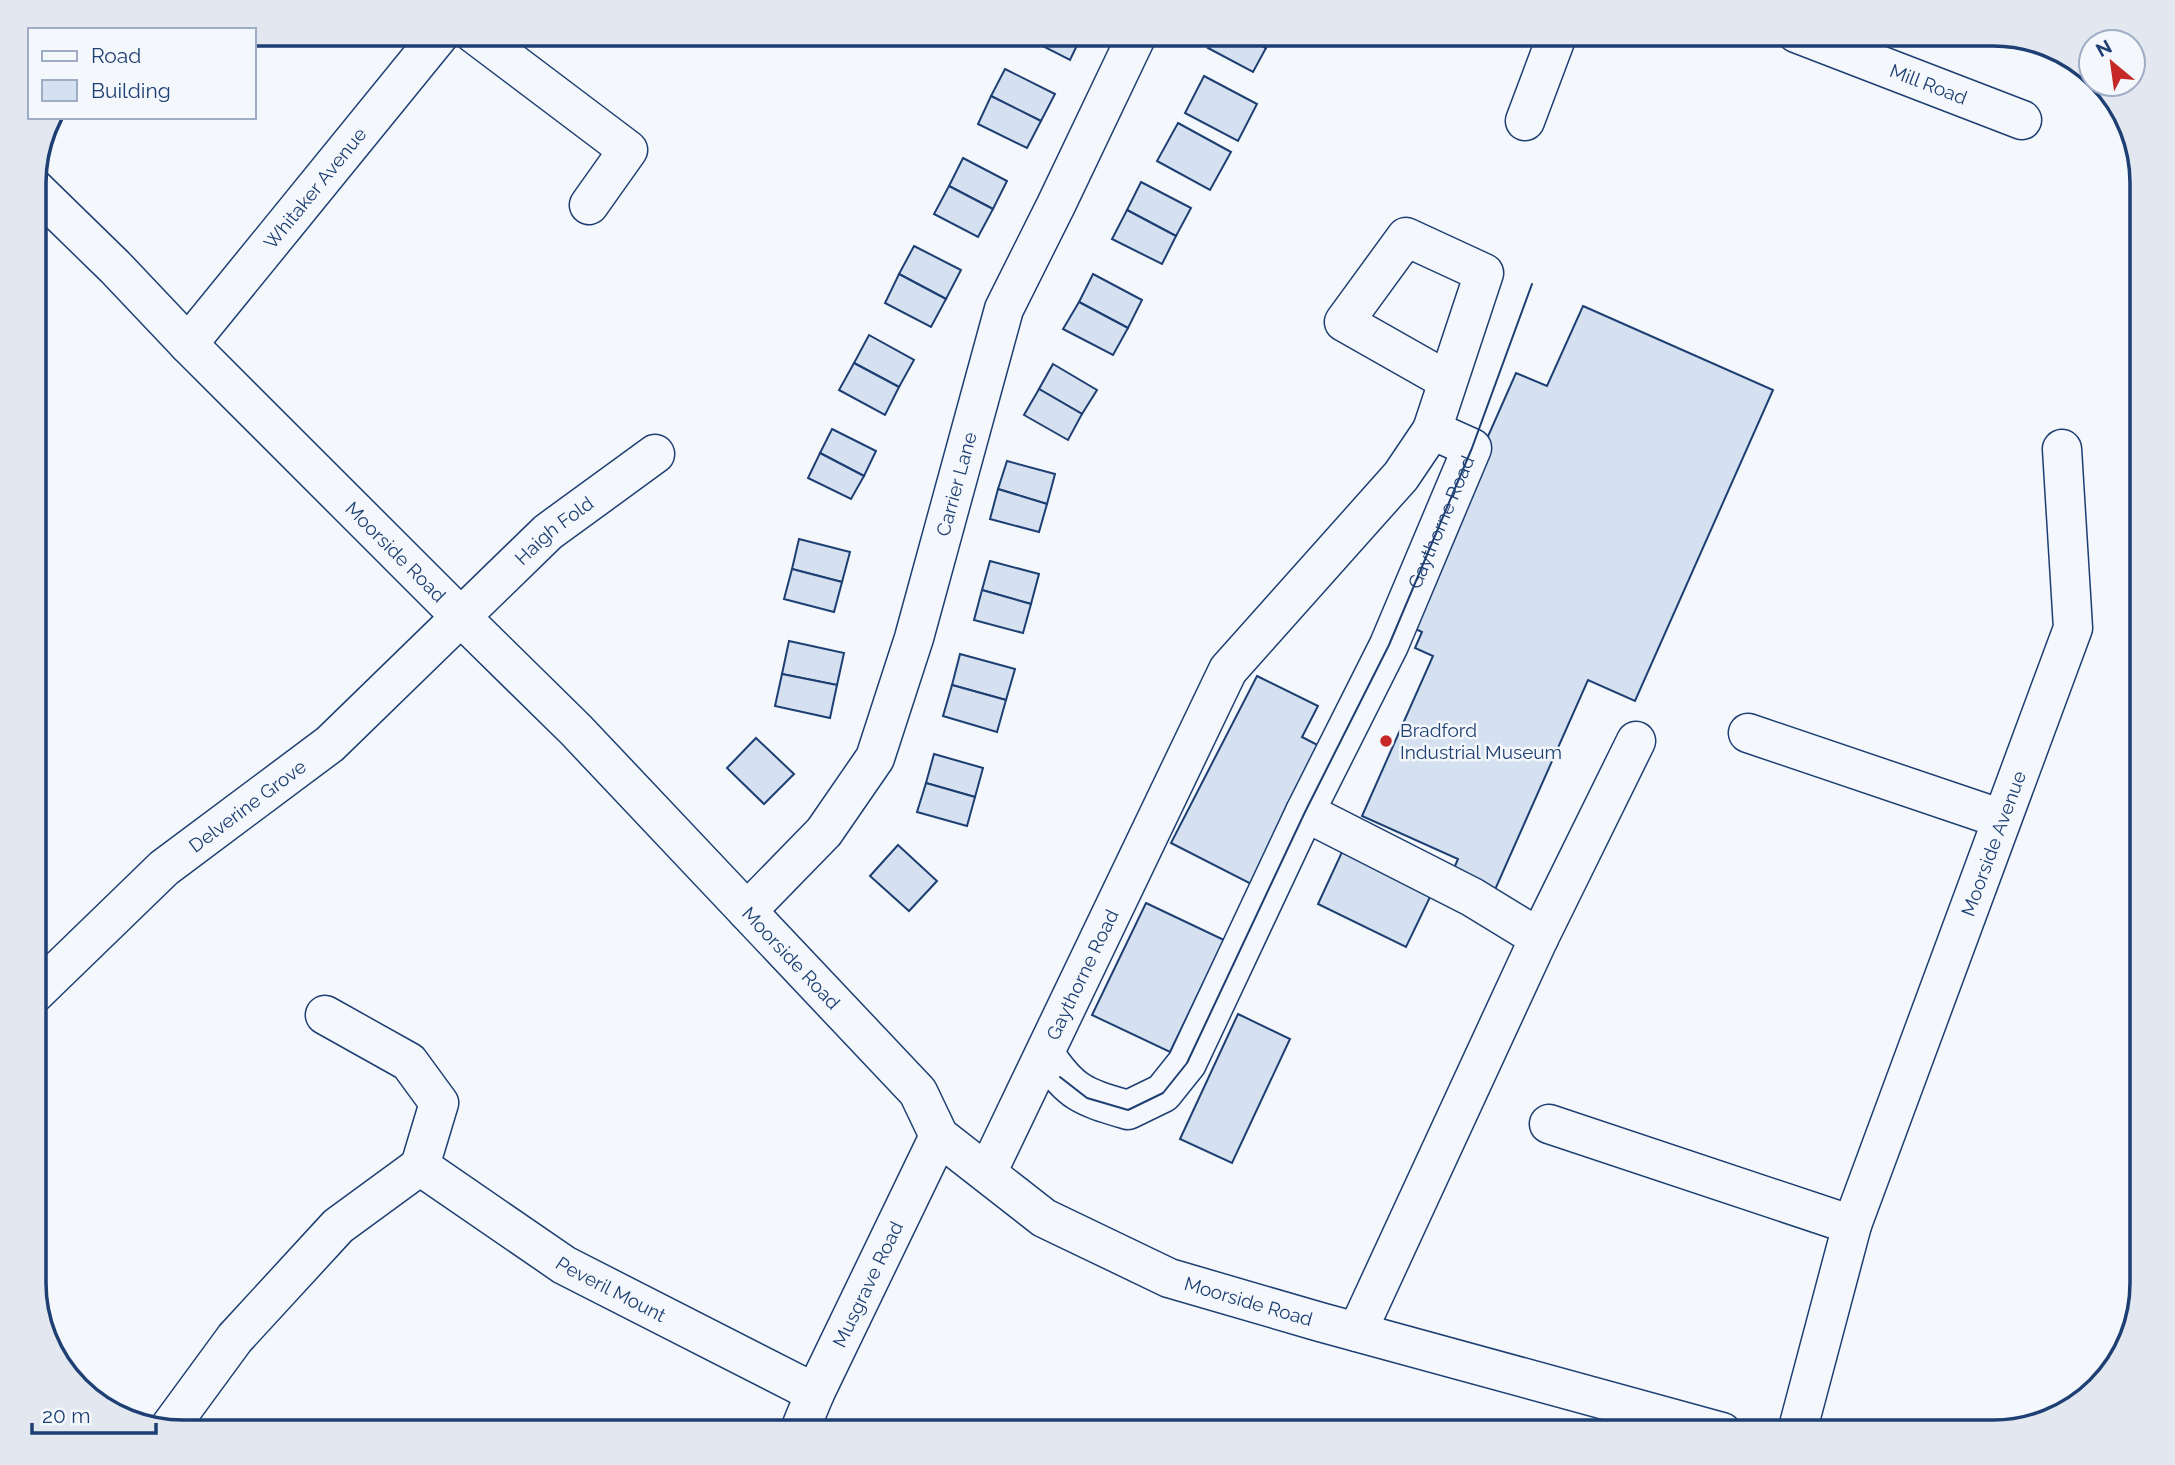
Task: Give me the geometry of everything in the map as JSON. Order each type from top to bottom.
[{"type":"street","name":"Whitaker Avenue","points":[[188,344],[430,46]]},
{"type":"street","points":[[489,46],[628,150],[589,205]]},
{"type":"street","name":"Carrier Lane","points":[[747,911],[824,832],[875,758],[917,626],[1004,309],[1132,46]]},
{"type":"street","points":[[1525,121],[1553,46]]},
{"type":"street","name":"Mill Road","points":[[1830,46],[2022,120]]},
{"type":"street","name":"Moorside Road","points":[[46,200],[576,730],[918,1092],[939,1136],[1044,1218],[1169,1278],[1678,1420]]},
{"type":"street","points":[[1432,430],[1448,381]]},
{"type":"street","name":"Gaythorne Road","points":[[987,1173],[1228,670],[1401,476],[1432,430],[1472,447],[1389,645],[1305,812],[1187,1063],[1163,1093],[1128,1110],[1087,1098],[1060,1077],[1045,1054]]},
{"type":"street","name":"Moorside Avenue","points":[[1800,1420],[1852,1225],[2073,628],[2062,449]]},
{"type":"street","name":"Haigh Fold","points":[[462,618],[548,533],[655,454]]},
{"type":"street","name":"Delverine Grove","points":[[46,982],[164,868],[330,744],[462,618]]},
{"type":"street","points":[[1748,733],[2002,819]]},
{"type":"street","points":[[1357,1332],[1539,938],[1636,741]]},
{"type":"street","points":[[1305,812],[1472,897],[1539,938]]},
{"type":"street","points":[[175,1419],[234,1338],[338,1226],[420,1166],[439,1103],[409,1062],[325,1015]]},
{"type":"street","points":[[1549,1124],[1852,1225]]},
{"type":"street","name":"Musgrave Road","points":[[804,1420],[939,1136]]},
{"type":"street","name":"Peveril Mount","points":[[420,1166],[564,1265],[815,1393]]},
{"type":"building","points":[[1043,46],[1077,46],[1070,60]]},
{"type":"building","points":[[1262,46],[1266,48],[1253,72],[1208,48]]},
{"type":"building","points":[[1005,69],[1055,94],[1041,121],[991,96]]},
{"type":"building","points":[[1204,76],[1257,104],[1238,141],[1185,113]]},
{"type":"building","points":[[991,96],[1041,121],[1027,148],[978,124]]},
{"type":"building","points":[[1178,123],[1231,152],[1210,190],[1157,161]]},
{"type":"building","points":[[963,158],[1007,181],[993,209],[949,186]]},
{"type":"building","points":[[1141,182],[1191,208],[1176,236],[1127,210]]},
{"type":"building","points":[[949,186],[993,209],[978,237],[934,214]]},
{"type":"building","points":[[1127,210],[1176,236],[1162,264],[1112,239]]},
{"type":"building","points":[[914,246],[961,270],[946,299],[899,274]]},
{"type":"building","points":[[899,274],[946,299],[931,327],[885,303]]},
{"type":"building","points":[[1093,274],[1142,300],[1128,328],[1079,302]]},
{"type":"building","points":[[1079,302],[1128,328],[1113,355],[1063,329]]},
{"type":"building","points":[[1583,306],[1773,390],[1635,701],[1588,680],[1494,892],[1452,873],[1458,859],[1362,816],[1433,656],[1415,648],[1422,632],[1405,624],[1516,373],[1547,386]]},
{"type":"building","points":[[869,335],[914,360],[899,387],[854,363]]},
{"type":"building","points":[[854,363],[899,387],[885,415],[839,390]]},
{"type":"building","points":[[1053,364],[1097,390],[1082,414],[1039,389]]},
{"type":"building","points":[[1039,389],[1082,414],[1068,440],[1024,415]]},
{"type":"building","points":[[832,429],[876,451],[864,476],[820,453]]},
{"type":"building","points":[[820,453],[864,476],[851,499],[808,478]]},
{"type":"building","points":[[1007,461],[1055,474],[1047,504],[998,489]]},
{"type":"building","points":[[998,489],[1047,504],[1039,532],[990,519]]},
{"type":"building","points":[[799,539],[850,552],[842,582],[792,569]]},
{"type":"building","points":[[990,561],[1039,574],[1031,604],[982,590]]},
{"type":"building","points":[[792,569],[842,582],[834,612],[784,599]]},
{"type":"building","points":[[982,590],[1031,604],[1023,633],[974,620]]},
{"type":"building","points":[[789,641],[844,653],[837,685],[782,674]]},
{"type":"building","points":[[960,654],[1015,669],[1006,700],[952,685]]},
{"type":"building","points":[[782,674],[837,685],[830,718],[775,706]]},
{"type":"building","points":[[1257,676],[1318,706],[1302,737],[1329,751],[1259,888],[1171,843]]},
{"type":"building","points":[[952,685],[1006,700],[997,732],[943,716]]},
{"type":"building","points":[[756,738],[794,774],[764,804],[727,768]]},
{"type":"building","points":[[934,754],[983,768],[975,797],[926,783]]},
{"type":"building","points":[[926,783],[975,797],[967,826],[917,812]]},
{"type":"building","points":[[898,845],[937,881],[909,911],[870,876]]},
{"type":"building","points":[[1342,852],[1431,895],[1406,947],[1318,904]]},
{"type":"building","points":[[1146,903],[1224,940],[1170,1052],[1092,1015]]},
{"type":"building","points":[[1238,1014],[1290,1039],[1232,1163],[1180,1139]]},
{"type":"tram line","points":[[1060,1077],[1087,1098],[1128,1110],[1163,1093],[1187,1063],[1305,812],[1389,645],[1472,448],[1532,284]]},
{"type":"place","name":"Bradford Industrial Museum","points":[[1386,741]]}]
